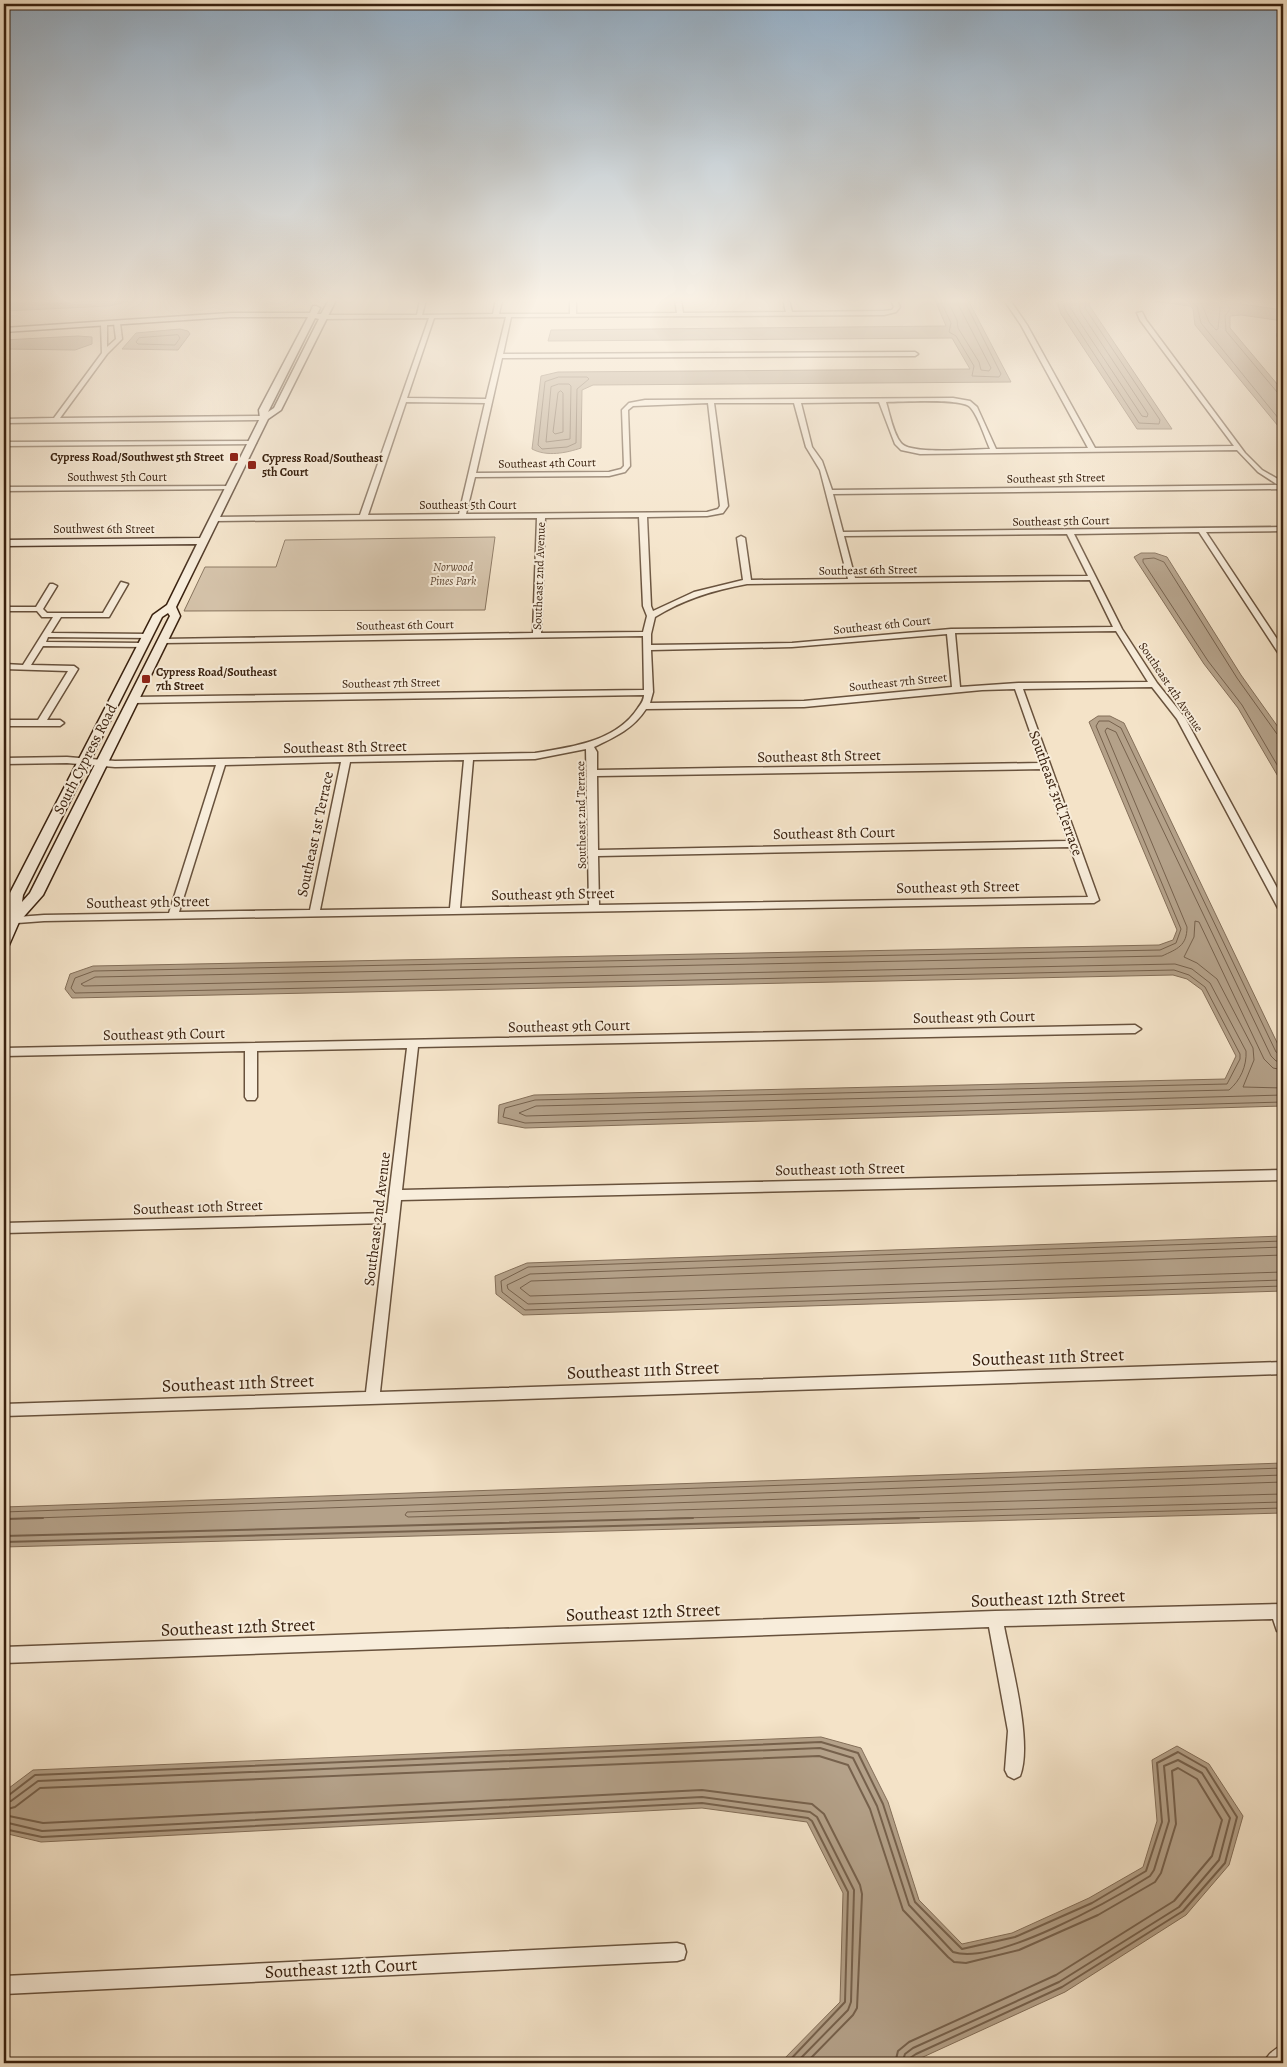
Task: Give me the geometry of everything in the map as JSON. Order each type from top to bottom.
[{"type":"street","points":[[55,421],[73,396]]},
{"type":"street","name":"South Cypress Road","points":[[4,942],[16,894],[158,616],[171,607],[231,488],[264,418],[264,410],[271,396]]},
{"type":"street","name":"South Cypress Road","points":[[264,418],[277,410],[284,396]]},
{"type":"street","points":[[363,518],[406,396]]},
{"type":"street","points":[[462,516],[490,396]]},
{"type":"street","points":[[1063,396],[1093,450]]},
{"type":"street","points":[[1200,396],[1238,448],[1260,471],[1283,486]]},
{"type":"street","points":[[405,400],[489,401]]},
{"type":"street","points":[[711,402],[953,400],[968,402],[975,408],[994,451]]},
{"type":"street","points":[[797,401],[809,447],[819,461],[852,581]]},
{"type":"street","points":[[882,401],[897,443],[904,449],[920,452],[1238,448]]},
{"type":"street","name":"Southeast 4th Court","points":[[471,475],[609,474],[623,471],[627,466],[625,410],[631,404],[645,402],[711,402]]},
{"type":"street","name":"Southeast 5th Court","points":[[215,519],[707,514],[720,511],[724,506],[711,402]]},
{"type":"street","points":[[4,421],[264,418]]},
{"type":"street","points":[[4,444],[252,443]]},
{"type":"street","name":"Southeast 5th Street","points":[[828,492],[1283,486]]},
{"type":"street","name":"Southwest 5th Court","points":[[4,489],[231,488]]},
{"type":"street","name":"Southeast 2nd Terrace","points":[[594,908],[592,752],[589,746],[622,730],[644,706],[649,692],[647,634],[651,616],[647,606],[643,514]]},
{"type":"street","name":"Southeast 2nd Avenue","points":[[537,636],[541,516]]},
{"type":"street","name":"Southeast 5th Court","points":[[840,534],[1283,529]]},
{"type":"street","points":[[1201,530],[1283,654]]},
{"type":"street","name":"Southeast 4th Avenue","points":[[1070,532],[1118,628],[1154,684],[1180,718],[1283,908]]},
{"type":"street","points":[[741,538],[747,582]]},
{"type":"street","name":"Southwest 6th Street","points":[[4,543],[204,541]]},
{"type":"street","name":"Southeast 6th Street","points":[[651,616],[671,603],[702,590],[747,582],[1093,578]]},
{"type":"street","points":[[4,609],[39,609],[45,615],[106,615],[124,584]]},
{"type":"street","points":[[39,609],[53,586]]},
{"type":"street","name":"South Cypress Road","points":[[8,921],[36,895],[175,616],[171,607]]},
{"type":"street","points":[[26,667],[58,615]]},
{"type":"street","name":"Southeast 6th Court","points":[[648,648],[792,645],[950,631],[1118,628]]},
{"type":"street","points":[[950,631],[956,688]]},
{"type":"street","name":"Southeast 6th Court","points":[[163,641],[647,634]]},
{"type":"street","points":[[46,635],[146,640]]},
{"type":"street","points":[[40,644],[146,640]]},
{"type":"street","points":[[4,667],[74,669],[41,723]]},
{"type":"street","name":"Southeast 7th Street","points":[[644,706],[804,704],[956,688],[1154,684]]},
{"type":"street","name":"Southeast 3rd Terrace","points":[[1018,686],[1094,900]]},
{"type":"street","name":"Southeast 7th Street","points":[[134,700],[649,692]]},
{"type":"street","points":[[4,723],[60,723]]},
{"type":"street","name":"Southeast 8th Street","points":[[4,761],[221,763],[469,758],[535,756],[589,746]]},
{"type":"street","points":[[455,911],[469,758]]},
{"type":"street","name":"Southeast 1st Terrace","points":[[314,914],[346,761]]},
{"type":"street","points":[[173,916],[221,763]]},
{"type":"street","name":"Southeast 8th Street","points":[[592,773],[1045,766]]},
{"type":"street","name":"Southeast 8th Court","points":[[594,852],[1075,844]]},
{"type":"street","name":"Southeast 9th Street","points":[[8,921],[44,918],[1094,900]]},
{"type":"street","name":"Southeast 9th Court","points":[[4,1052],[1135,1029]]},
{"type":"street","name":"Southeast 2nd Avenue","points":[[372,1398],[413,1044]]},
{"type":"street","points":[[251,1047],[251,1097]]},
{"type":"street","name":"Southeast 10th Street","points":[[397,1195],[1283,1175]]},
{"type":"street","name":"Southeast 10th Street","points":[[4,1228],[394,1218]]},
{"type":"street","name":"Southeast 11th Street","points":[[4,1410],[1283,1368]]},
{"type":"street","name":"Southeast 12th Street","points":[[4,1655],[994,1619],[1281,1616]]},
{"type":"street","points":[[994,1619],[1016,1731],[1014,1770]]},
{"type":"street","name":"Southeast 12th Court","points":[[4,1985],[677,1952]]},
{"type":"street","points":[[1274,2063],[1283,2055]]},
{"type":"green space","name":"Norwood Pines Park","points":[[495,537],[485,610],[184,611],[205,567],[276,567],[285,540]]},
{"type":"water","points":[[538,396],[582,396],[581,448],[550,454],[532,449]]},
{"type":"water","points":[[1115,396],[1150,396],[1172,429],[1137,429]]},
{"type":"water","points":[[1254,396],[1283,396],[1283,432]]},
{"type":"water","points":[[1141,553],[1155,553],[1167,557],[1241,675],[1283,734],[1283,785],[1238,708],[1204,664],[1134,557]]},
{"type":"water","points":[[1098,716],[1110,716],[1124,723],[1283,1055],[1283,1106],[525,1128],[498,1123],[499,1105],[534,1095],[1225,1079],[1236,1056],[1202,990],[1187,979],[1173,975],[72,998],[65,989],[70,974],[93,966],[1159,945],[1173,940],[1177,930],[1089,722]]},
{"type":"water","points":[[1283,1236],[1283,1291],[523,1315],[496,1294],[495,1276],[527,1263]]},
{"type":"water","points":[[1283,1463],[1283,1513],[4,1547],[4,1507]]},
{"type":"water","points":[[821,1737],[861,1748],[888,1802],[919,1900],[962,1944],[1012,1933],[1089,1898],[1143,1867],[1157,1821],[1152,1760],[1177,1746],[1209,1764],[1243,1816],[1229,1865],[1186,1915],[1065,1992],[910,2063],[780,2063],[840,2002],[843,1893],[807,1822],[702,1808],[41,1842],[4,1833],[5,1791],[33,1770]]},
{"type":"place","name":"Cypress Road/Southwest 5th Street","points":[[234,457]]},
{"type":"place","name":"Cypress Road/Southeast 5th Court","points":[[252,465]]},
{"type":"place","name":"Cypress Road/Southeast 7th Street","points":[[146,679]]}]
